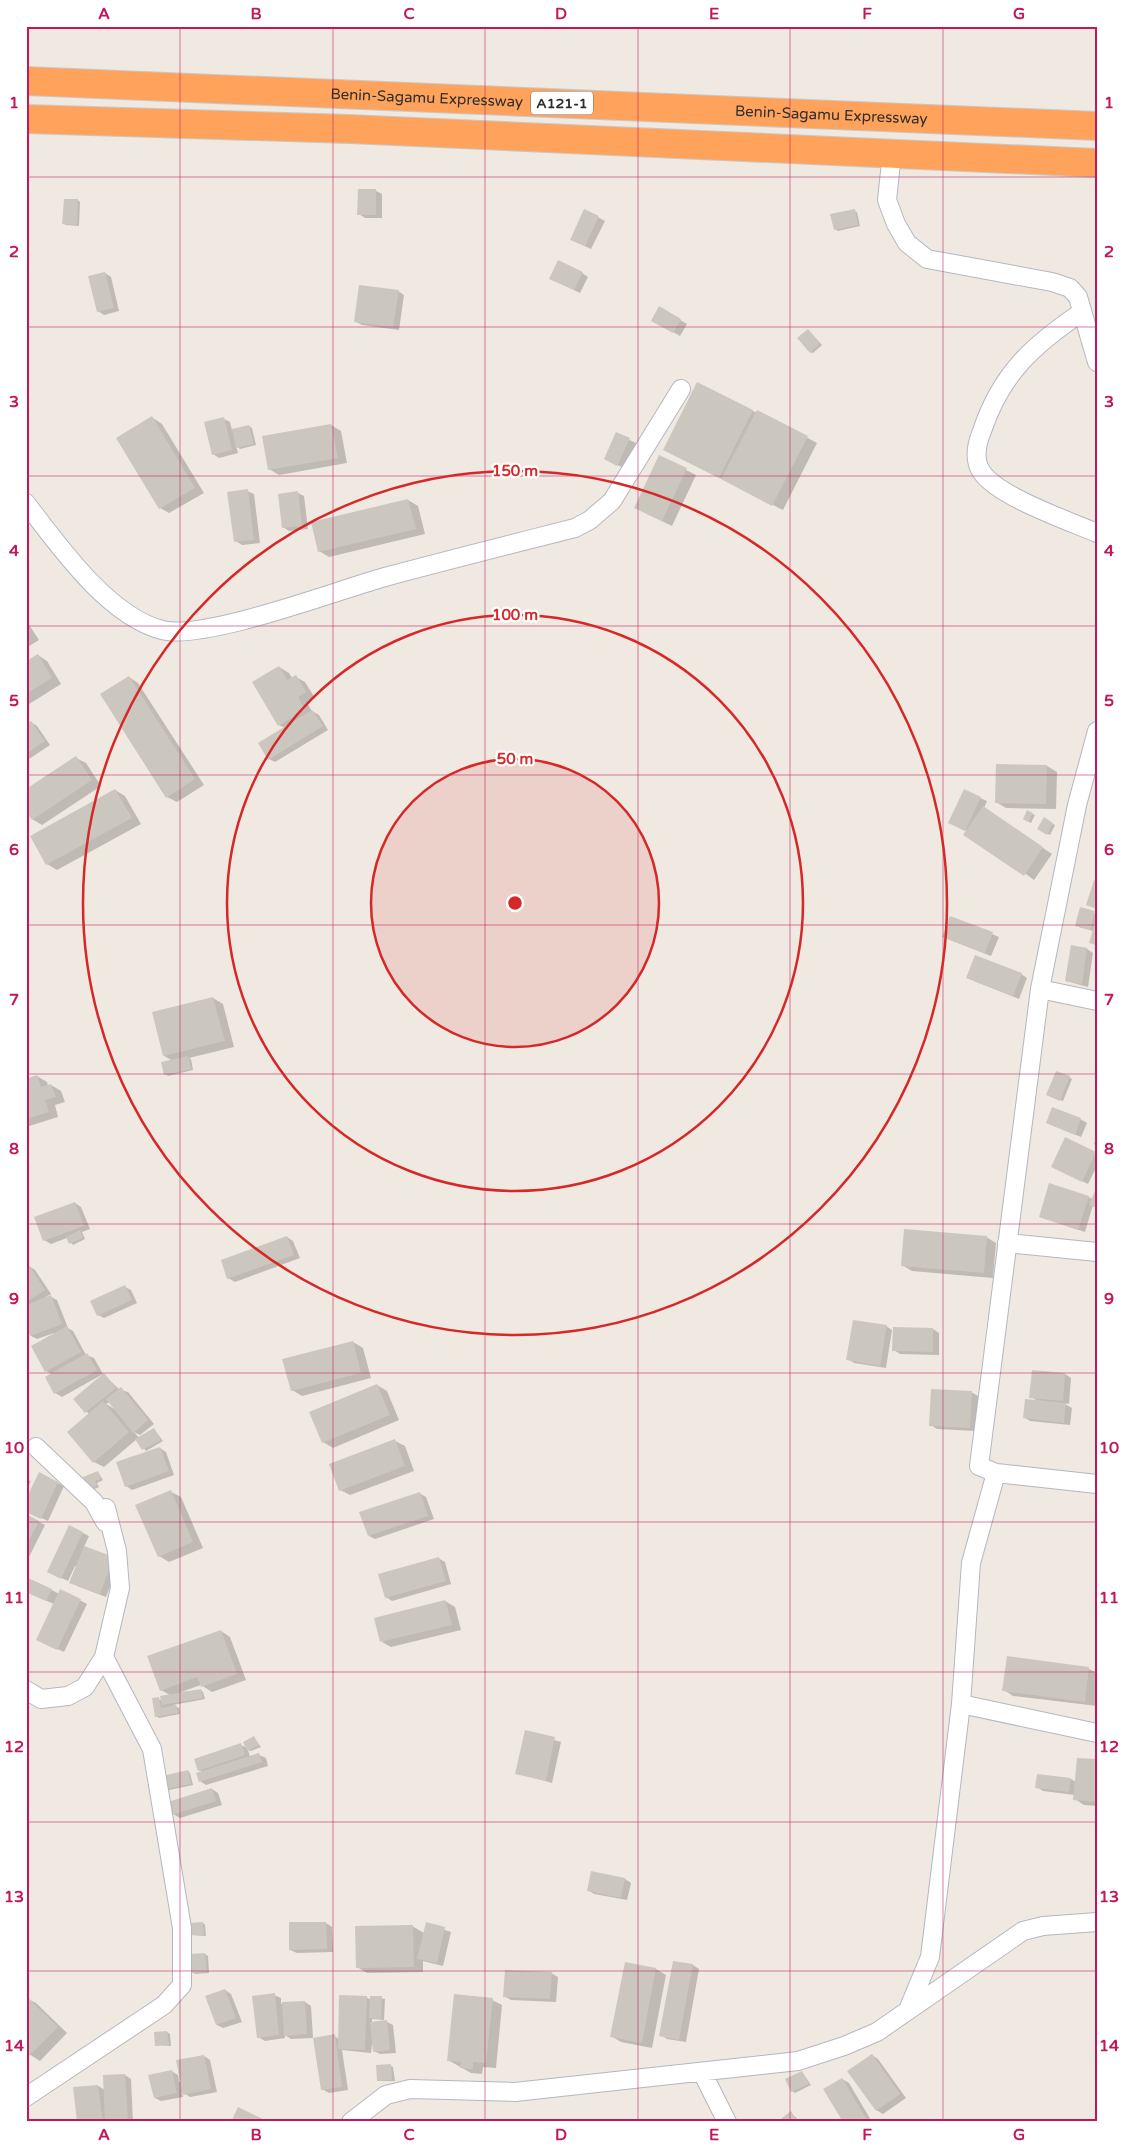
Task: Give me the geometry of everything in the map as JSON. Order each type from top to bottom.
[{"type":"highway","name":"Benin-Sagamu Expressway","points":[[26,81],[1097,126]]},
{"type":"highway","points":[[26,119],[359,130],[1097,163]]},
{"type":"street","points":[[892,154],[887,200],[906,242],[926,259],[1052,282],[1070,288],[1078,297],[1097,362]]},
{"type":"street","points":[[1082,312],[1053,331],[1016,367],[991,403],[976,448],[981,471],[1008,495],[1097,534]]},
{"type":"street","points":[[26,503],[75,567],[110,600],[146,623],[163,630],[183,632],[234,622],[385,577],[575,528],[590,520],[612,501],[680,389]]},
{"type":"street","points":[[1097,731],[1077,805],[1040,989],[979,1466],[996,1473],[1097,1484]]},
{"type":"street","points":[[1040,989],[1097,1001]]},
{"type":"street","points":[[1007,1243],[1097,1252]]},
{"type":"street","points":[[36,1447],[94,1502],[114,1538]]},
{"type":"street","points":[[908,2010],[930,1957],[961,1704],[971,1562],[996,1473]]},
{"type":"street","points":[[26,1690],[41,1699],[68,1696],[85,1687],[104,1657],[120,1588],[118,1551],[106,1508]]},
{"type":"street","points":[[26,2097],[164,2005],[182,1985],[182,1928],[152,1749],[104,1657]]},
{"type":"street","points":[[961,1704],[1097,1733]]},
{"type":"street","points":[[351,2122],[386,2095],[410,2089],[515,2092],[798,2061],[844,2046],[877,2032],[1023,1931],[1043,1926],[1097,1922]]},
{"type":"street","points":[[702,2072],[727,2122]]},
{"type":"building","points":[[358,189],[376,189],[376,215],[357,215]]},
{"type":"building","points":[[64,199],[78,199],[77,225],[62,224]]},
{"type":"building","points":[[584,209],[599,216],[585,246],[570,240]]},
{"type":"building","points":[[855,209],[858,225],[834,230],[830,214]]},
{"type":"building","points":[[558,260],[583,272],[574,290],[549,279]]},
{"type":"building","points":[[105,272],[114,308],[97,312],[88,276]]},
{"type":"building","points":[[359,285],[399,290],[393,327],[354,322]]},
{"type":"building","points":[[659,306],[681,319],[673,333],[651,321]]},
{"type":"building","points":[[808,329],[820,343],[810,353],[797,338]]},
{"type":"building","points":[[697,382],[753,410],[719,478],[663,450]]},
{"type":"building","points":[[757,410],[808,436],[772,506],[721,479]]},
{"type":"building","points":[[152,416],[195,488],[159,509],[116,438]]},
{"type":"building","points":[[224,417],[232,450],[212,455],[204,422]]},
{"type":"building","points":[[331,424],[338,458],[268,470],[262,436]]},
{"type":"building","points":[[249,425],[254,444],[236,448],[232,429]]},
{"type":"building","points":[[616,432],[630,438],[617,466],[604,459]]},
{"type":"building","points":[[659,455],[687,468],[662,521],[634,508]]},
{"type":"building","points":[[248,489],[254,540],[234,542],[227,492]]},
{"type":"building","points":[[298,491],[302,526],[282,528],[278,494]]},
{"type":"building","points":[[408,499],[416,529],[318,552],[311,522]]},
{"type":"building","points":[[38,654],[52,678],[26,694],[26,661]]},
{"type":"building","points":[[279,666],[287,680],[296,675],[306,692],[298,697],[305,710],[278,726],[252,682]]},
{"type":"building","points":[[129,676],[195,779],[166,798],[100,694]]},
{"type":"building","points":[[312,710],[323,726],[268,760],[258,743]]},
{"type":"building","points":[[31,721],[45,741],[26,754],[26,724]]},
{"type":"building","points":[[76,756],[92,780],[32,820],[26,812],[26,789]]},
{"type":"building","points":[[996,764],[1047,765],[1046,804],[995,803]]},
{"type":"building","points":[[115,789],[132,818],[46,865],[30,836]]},
{"type":"building","points":[[964,789],[981,797],[965,831],[948,823]]},
{"type":"building","points":[[983,806],[1043,847],[1024,876],[963,835]]},
{"type":"building","points":[[1027,810],[1033,813],[1028,822],[1023,819]]},
{"type":"building","points":[[1044,817],[1053,823],[1047,835],[1037,829]]},
{"type":"building","points":[[1094,880],[1097,881],[1097,909],[1086,905]]},
{"type":"building","points":[[1080,907],[1095,911],[1090,930],[1075,926]]},
{"type":"building","points":[[1097,915],[1097,945],[1089,943]]},
{"type":"building","points":[[950,916],[993,932],[985,953],[942,937]]},
{"type":"building","points":[[1071,945],[1087,948],[1082,984],[1065,981]]},
{"type":"building","points":[[975,955],[1022,973],[1013,996],[966,978]]},
{"type":"building","points":[[213,997],[225,1041],[163,1056],[152,1012]]},
{"type":"building","points":[[188,1056],[191,1069],[164,1075],[161,1062]]},
{"type":"building","points":[[1056,1071],[1070,1076],[1060,1101],[1046,1095]]},
{"type":"building","points":[[37,1075],[41,1087],[51,1084],[56,1097],[45,1100],[49,1112],[26,1119],[26,1079]]},
{"type":"building","points":[[1052,1107],[1081,1118],[1075,1135],[1046,1123]]},
{"type":"building","points":[[1065,1137],[1096,1152],[1082,1182],[1051,1167]]},
{"type":"building","points":[[1049,1183],[1089,1196],[1078,1230],[1039,1217]]},
{"type":"building","points":[[1097,1186],[1097,1208],[1089,1205]]},
{"type":"building","points":[[75,1202],[84,1226],[43,1241],[34,1217]]},
{"type":"building","points":[[904,1229],[987,1236],[984,1273],[901,1266]]},
{"type":"building","points":[[80,1230],[83,1238],[69,1244],[66,1237]]},
{"type":"building","points":[[287,1236],[294,1255],[227,1279],[221,1260]]},
{"type":"building","points":[[29,1265],[45,1290],[26,1302],[26,1266]]},
{"type":"building","points":[[125,1285],[132,1300],[97,1316],[90,1301]]},
{"type":"building","points":[[51,1295],[62,1324],[30,1336],[26,1328],[26,1305]]},
{"type":"building","points":[[853,1320],[887,1325],[880,1366],[846,1360]]},
{"type":"building","points":[[67,1326],[81,1352],[45,1372],[31,1346]]},
{"type":"building","points":[[893,1327],[933,1328],[933,1352],[892,1351]]},
{"type":"building","points":[[353,1341],[361,1373],[291,1391],[282,1359]]},
{"type":"building","points":[[87,1353],[97,1370],[54,1394],[45,1377]]},
{"type":"building","points":[[1032,1370],[1065,1373],[1063,1401],[1029,1398]]},
{"type":"building","points":[[104,1373],[116,1388],[85,1413],[73,1399]]},
{"type":"building","points":[[377,1384],[390,1415],[322,1443],[309,1412]]},
{"type":"building","points":[[121,1387],[148,1420],[133,1433],[106,1399]]},
{"type":"building","points":[[931,1389],[972,1391],[970,1428],[929,1426]]},
{"type":"building","points":[[1025,1399],[1066,1403],[1064,1423],[1023,1418]]},
{"type":"building","points":[[103,1401],[129,1432],[93,1463],[67,1432]]},
{"type":"building","points":[[154,1428],[161,1440],[142,1450],[135,1439]]},
{"type":"building","points":[[395,1439],[405,1466],[339,1491],[329,1464]]},
{"type":"building","points":[[160,1447],[169,1471],[125,1487],[116,1462]]},
{"type":"building","points":[[98,1471],[101,1479],[95,1481],[97,1486],[88,1490],[83,1477]]},
{"type":"building","points":[[39,1472],[58,1482],[41,1519],[26,1512],[26,1499]]},
{"type":"building","points":[[171,1490],[193,1542],[158,1557],[135,1505]]},
{"type":"building","points":[[420,1492],[428,1516],[368,1536],[359,1512]]},
{"type":"building","points":[[26,1514],[39,1521],[26,1546]]},
{"type":"building","points":[[69,1525],[83,1532],[61,1579],[47,1572]]},
{"type":"building","points":[[84,1546],[114,1557],[100,1594],[69,1583]]},
{"type":"building","points":[[439,1557],[446,1581],[385,1598],[378,1574]]},
{"type":"building","points":[[26,1577],[52,1589],[46,1601],[26,1592]]},
{"type":"building","points":[[60,1589],[81,1599],[57,1650],[36,1640]]},
{"type":"building","points":[[445,1600],[452,1625],[380,1642],[374,1618]]},
{"type":"building","points":[[221,1630],[237,1674],[201,1687],[197,1677],[160,1691],[147,1656]]},
{"type":"building","points":[[1007,1656],[1089,1667],[1085,1702],[1002,1691]]},
{"type":"building","points":[[201,1689],[203,1698],[162,1705],[160,1696]]},
{"type":"building","points":[[159,1697],[161,1708],[176,1705],[178,1713],[155,1717],[152,1698]]},
{"type":"building","points":[[525,1730],[555,1737],[546,1781],[515,1774]]},
{"type":"building","points":[[254,1736],[259,1745],[247,1751],[243,1742]]},
{"type":"building","points":[[241,1743],[245,1755],[198,1771],[194,1759]]},
{"type":"building","points":[[259,1753],[262,1762],[199,1782],[196,1773]]},
{"type":"building","points":[[1077,1758],[1097,1759],[1097,1802],[1073,1800]]},
{"type":"building","points":[[188,1770],[191,1784],[166,1789],[162,1776]]},
{"type":"building","points":[[1037,1774],[1071,1778],[1069,1792],[1035,1788]]},
{"type":"building","points":[[212,1788],[216,1801],[172,1815],[168,1802]]},
{"type":"building","points":[[591,1871],[625,1878],[621,1898],[587,1891]]},
{"type":"building","points":[[203,1922],[204,1935],[190,1935],[189,1923]]},
{"type":"building","points":[[289,1922],[326,1922],[327,1949],[289,1950]]},
{"type":"building","points":[[426,1922],[445,1927],[437,1963],[417,1959]]},
{"type":"building","points":[[413,1925],[414,1967],[356,1968],[355,1926]]},
{"type":"building","points":[[205,1953],[207,1972],[191,1973],[190,1954]]},
{"type":"building","points":[[673,1961],[693,1964],[679,2040],[659,2036]]},
{"type":"building","points":[[625,1962],[656,1968],[642,2043],[610,2037]]},
{"type":"building","points":[[505,1970],[552,1972],[550,1999],[503,1997]]},
{"type":"building","points":[[225,1989],[236,2018],[216,2025],[205,1996]]},
{"type":"building","points":[[275,1993],[279,2035],[257,2038],[252,1996]]},
{"type":"building","points":[[454,1994],[493,1998],[486,2063],[473,2062],[473,2069],[460,2068],[461,2062],[447,2061]]},
{"type":"building","points":[[339,1995],[367,1996],[365,2050],[338,2049]]},
{"type":"building","points":[[26,1996],[58,2027],[29,2056],[26,2053]]},
{"type":"building","points":[[370,1996],[382,1996],[381,2019],[369,2018]]},
{"type":"building","points":[[305,2001],[307,2034],[284,2036],[282,2002]]},
{"type":"building","points":[[387,2020],[390,2050],[373,2052],[370,2022]]},
{"type":"building","points":[[167,2031],[169,2045],[155,2046],[154,2032]]},
{"type":"building","points":[[335,2034],[342,2087],[321,2090],[313,2038]]},
{"type":"building","points":[[872,2054],[900,2094],[876,2111],[847,2071]]},
{"type":"building","points":[[204,2055],[211,2089],[183,2095],[176,2060]]},
{"type":"building","points":[[391,2064],[392,2080],[377,2081],[376,2065]]},
{"type":"building","points":[[172,2070],[177,2093],[154,2098],[148,2075]]},
{"type":"building","points":[[802,2071],[809,2084],[791,2092],[785,2079]]},
{"type":"building","points":[[125,2074],[128,2122],[105,2122],[103,2075]]},
{"type":"building","points":[[842,2078],[868,2122],[843,2122],[823,2089]]},
{"type":"building","points":[[98,2085],[103,2122],[77,2122],[73,2087]]},
{"type":"building","points":[[238,2107],[269,2122],[231,2122]]},
{"type":"building","points":[[791,2111],[798,2122],[777,2122]]}]
